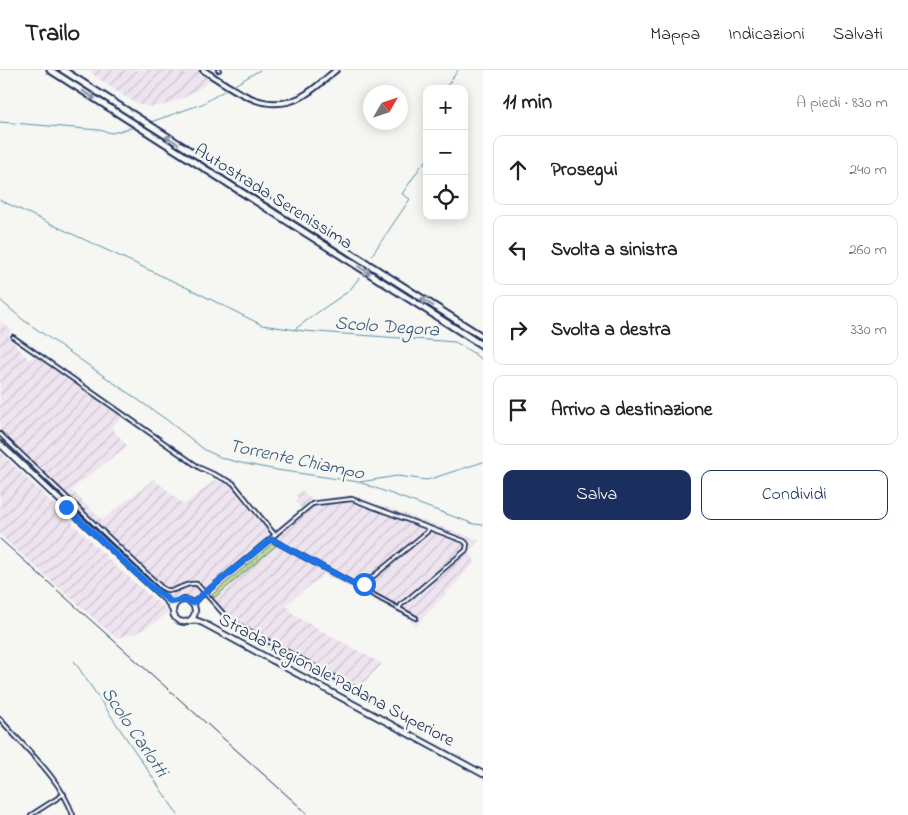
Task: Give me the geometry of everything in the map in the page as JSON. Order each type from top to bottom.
[{"type":"highway","name":"Autostrada Serenissima","points":[[50,70],[483,346]]},
{"type":"highway","name":"Autostrada Serenissima","points":[[62,70],[483,337]]},
{"type":"main road","points":[[203,70],[255,101],[267,104],[291,102],[308,92],[336,70]]},
{"type":"main road","points":[[0,444],[160,595],[172,609],[173,616],[179,621],[186,622],[194,617],[195,611],[192,603],[186,600],[168,601],[160,595]]},
{"type":"main road","points":[[172,609],[176,602]]},
{"type":"main road","name":"Strada Regionale Padana Superiore","points":[[195,611],[197,617],[203,623]]},
{"type":"main road","name":"Strada Regionale Padana Superiore","points":[[190,621],[203,623],[483,774]]},
{"type":"street","points":[[13,337],[200,468],[233,483],[275,535]]},
{"type":"street","points":[[0,434],[166,591],[172,592],[190,582],[197,584],[229,620],[352,687]]},
{"type":"street","points":[[192,603],[312,504],[352,499],[464,541],[467,544],[466,550],[401,605],[399,609]]},
{"type":"street","points":[[361,588],[427,532],[429,528]]},
{"type":"street","points":[[271,539],[416,618]]},
{"type":"street","points":[[0,719],[43,765],[64,794],[73,815]]},
{"type":"street","points":[[31,815],[64,794]]},
{"type":"shaded area","points":[[89,70],[203,70],[212,76],[207,83],[186,97],[165,105],[150,107],[127,98],[100,80]]},
{"type":"shaded area","points":[[0,321],[12,330],[8,336],[9,338],[29,360],[34,356],[122,418],[111,427],[127,446],[71,490],[102,520],[154,479],[184,505],[215,480],[228,484],[270,534],[301,509],[295,501],[298,498],[296,495],[302,490],[311,500],[351,495],[479,540],[469,551],[475,562],[416,626],[409,619],[324,574],[286,605],[295,616],[382,664],[352,694],[222,624],[225,620],[208,599],[202,599],[197,602],[185,596],[173,600],[165,595],[0,437]]},
{"type":"shaded area","points":[[0,452],[121,571],[169,612],[136,633],[116,638],[0,535]]},
{"type":"green space","points":[[273,543],[277,545],[214,598],[212,595],[214,593]]},
{"type":"waterway","points":[[233,86],[260,70]]},
{"type":"waterway","points":[[448,85],[458,70]]},
{"type":"waterway","points":[[148,123],[202,104],[229,88]]},
{"type":"waterway","points":[[0,122],[99,130],[112,133],[135,127]]},
{"type":"waterway","points":[[372,255],[410,199],[402,194],[423,164]]},
{"type":"waterway","name":"Scolo Degora","points":[[0,200],[262,325],[304,331],[455,342],[475,353]]},
{"type":"waterway","name":"Scolo Degora","points":[[294,330],[349,291],[359,278]]},
{"type":"waterway","name":"Torrente Chiampo","points":[[0,300],[22,319],[167,420],[205,450],[222,458],[277,470],[359,482],[474,524],[483,525]]},
{"type":"waterway","points":[[475,355],[483,360]]},
{"type":"waterway","points":[[360,482],[397,476],[427,480],[483,462]]},
{"type":"waterway","name":"Scolo Carlotti","points":[[74,661],[178,815]]},
{"type":"railway","points":[[0,539],[309,815]]},
{"type":"route","points":[[66,507],[150,586],[171,602],[183,599],[192,603],[271,539],[361,588],[364,584]]}]
